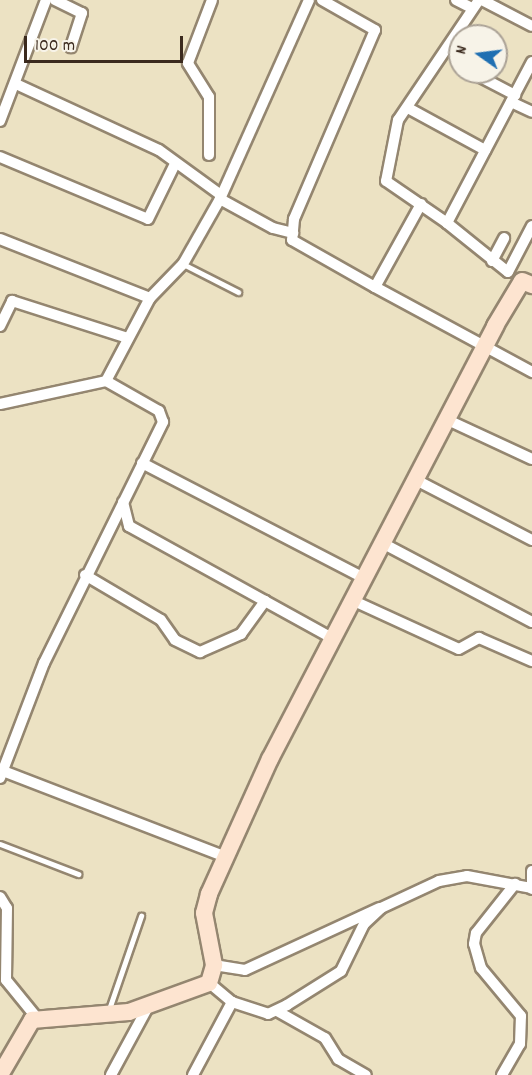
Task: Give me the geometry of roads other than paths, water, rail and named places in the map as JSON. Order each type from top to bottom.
[{"type":"main road","points":[[0,1075],[28,1022],[37,1018],[108,1016],[209,983],[214,965],[204,914],[226,857],[332,638],[386,545],[450,421],[484,347],[521,279]]},
{"type":"street","points":[[0,121],[16,84],[46,0]]},
{"type":"street","points":[[55,0],[82,13],[71,47]]},
{"type":"street","points":[[209,155],[209,97],[188,63],[212,0]]},
{"type":"street","points":[[106,381],[125,337],[150,298],[183,264],[221,197],[309,0]]},
{"type":"street","points":[[322,0],[375,30],[292,240],[532,372]]},
{"type":"street","points":[[456,0],[477,2],[532,26]]},
{"type":"street","points":[[477,2],[398,120],[386,181],[447,223],[492,261],[521,279],[532,226]]},
{"type":"street","points":[[447,223],[532,62]]},
{"type":"street","points":[[16,84],[159,150],[174,166],[221,197],[273,228],[293,233]]},
{"type":"street","points":[[490,84],[532,112]]},
{"type":"street","points":[[408,108],[485,150]]},
{"type":"street","points":[[0,157],[148,219],[174,166]]},
{"type":"street","points":[[375,287],[421,204]]},
{"type":"street","points":[[492,261],[504,238]]},
{"type":"street","points":[[0,239],[150,298]]},
{"type":"street","points":[[0,326],[12,301],[125,337]]},
{"type":"street","points":[[0,404],[106,381],[162,416],[142,463],[85,575],[1,775],[226,857]]},
{"type":"street","points":[[450,421],[532,459]]},
{"type":"street","points":[[142,463],[366,579]]},
{"type":"street","points":[[418,481],[532,540]]},
{"type":"street","points":[[123,502],[129,526],[332,638]]},
{"type":"street","points":[[386,545],[532,621]]},
{"type":"street","points":[[85,575],[161,620],[176,640],[200,652],[241,634],[265,601]]},
{"type":"street","points":[[354,601],[459,649],[479,638],[532,661]]},
{"type":"street","points":[[214,965],[245,970],[439,881],[467,876],[532,888],[532,871]]},
{"type":"street","points":[[502,1075],[520,1044],[521,1016],[481,968],[474,944],[476,933],[515,884]]},
{"type":"street","points":[[0,897],[7,908],[3,962],[6,980],[37,1018]]},
{"type":"street","points":[[209,983],[232,1002],[268,1014],[277,1011],[341,971],[364,924],[381,908]]},
{"type":"street","points":[[193,1075],[232,1002]]},
{"type":"street","points":[[111,1075],[149,1004]]},
{"type":"street","points":[[277,1011],[325,1038],[338,1059],[366,1075]]},
{"type":"lane","points":[[183,264],[238,292]]},
{"type":"lane","points":[[0,844],[78,874]]},
{"type":"lane","points":[[108,1016],[110,994],[141,916]]}]
